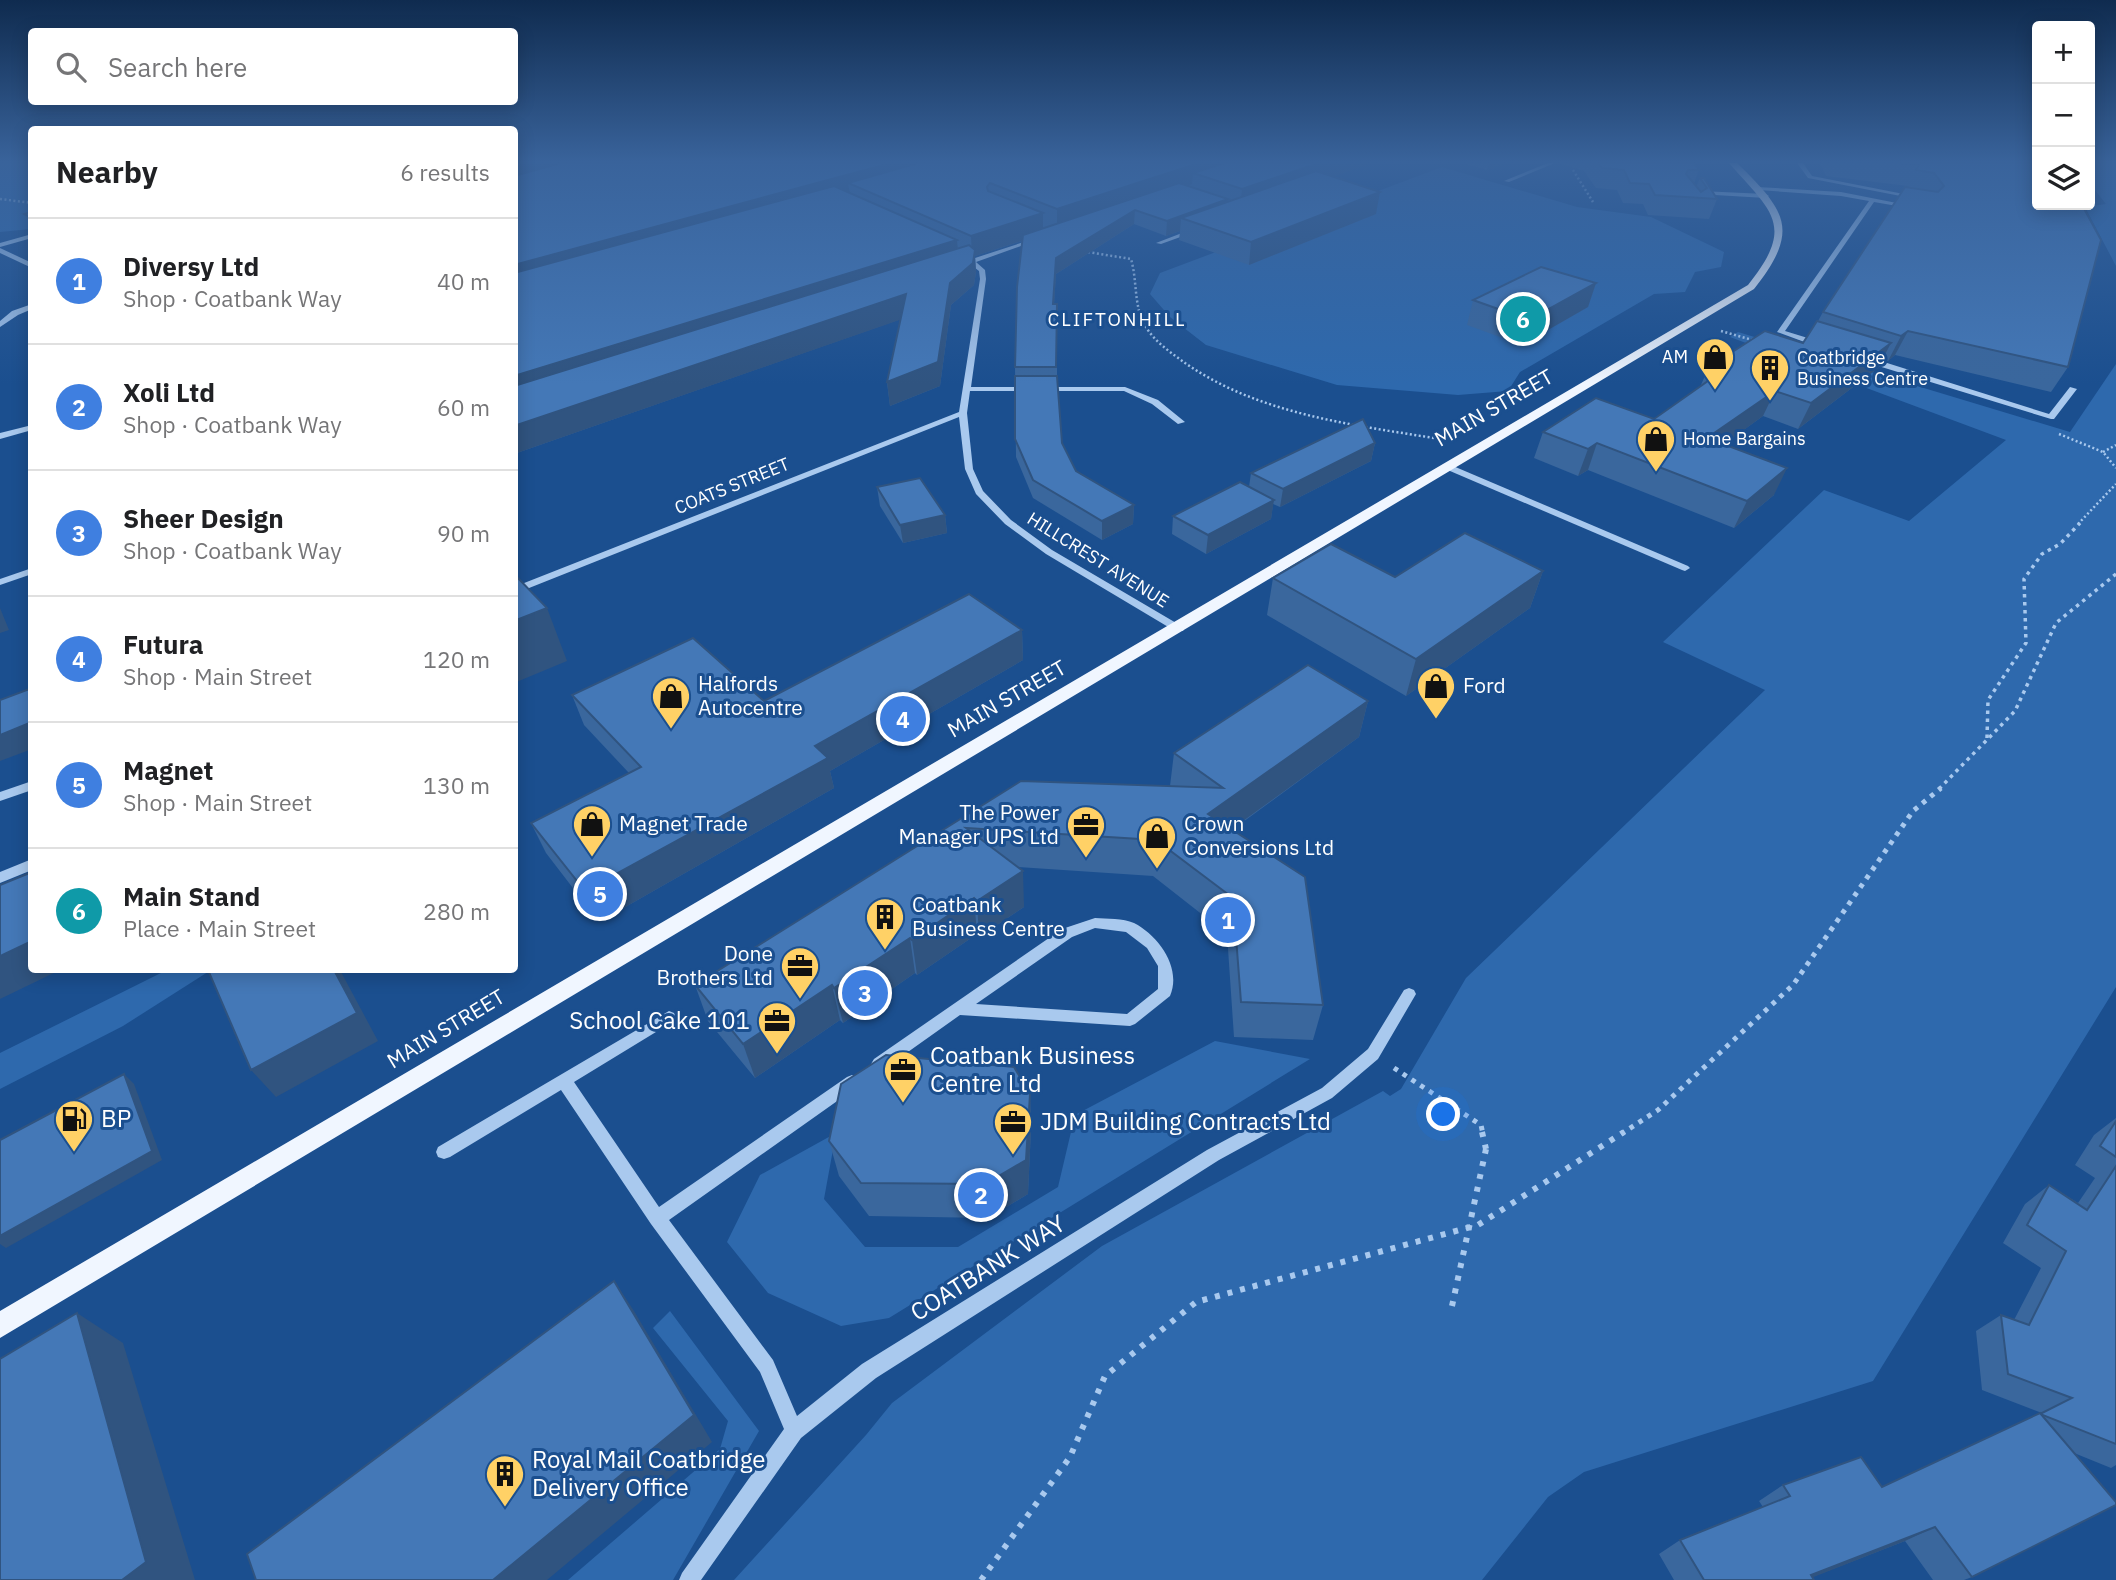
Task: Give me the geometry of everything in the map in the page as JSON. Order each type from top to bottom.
[{"type":"main road","name":"MAIN STREET","points":[[5,1321],[1307,554],[1446,466],[1751,287],[1770,266],[1779,237]]},
{"type":"street","points":[[0,245],[28,237]]},
{"type":"street","points":[[949,269],[1043,237]]},
{"type":"street","points":[[1159,243],[1177,237]]},
{"type":"street","points":[[1832,348],[1781,332],[1846,237]]},
{"type":"street","points":[[0,250],[28,264]]},
{"type":"street","points":[[960,256],[972,262]]},
{"type":"street","name":"HILLCREST AVENUE","points":[[972,262],[982,271],[983,279],[962,413],[969,469],[979,492],[1008,522],[1049,552],[1179,629]]},
{"type":"street","points":[[0,325],[15,313],[28,308]]},
{"type":"street","points":[[1858,356],[2051,417],[2073,389]]},
{"type":"street","points":[[967,389],[1125,389],[1145,395],[1163,405],[1181,422]]},
{"type":"street","name":"COATS STREET","points":[[518,589],[962,413]]},
{"type":"street","points":[[0,436],[28,428]]},
{"type":"street","points":[[1446,466],[1685,568]]},
{"type":"street","points":[[0,582],[28,572]]},
{"type":"street","points":[[0,797],[28,786]]},
{"type":"street","points":[[0,878],[28,866]]},
{"type":"street","points":[[657,1218],[1067,933],[1095,923],[1129,927],[1152,944],[1165,965],[1165,992],[1130,1020],[958,1009]]},
{"type":"street","name":"COATBANK WAY","points":[[689,1580],[794,1431],[869,1371],[1213,1155],[1326,1093],[1373,1054],[1409,994]]},
{"type":"street","points":[[444,1152],[669,1017]]},
{"type":"street","points":[[564,1081],[657,1218],[767,1366],[794,1431]]},
{"type":"path","points":[[1085,251],[1131,259],[1139,309],[1146,328],[1181,360],[1211,382],[1255,401],[1304,414],[1481,446]]},
{"type":"path","points":[[2075,439],[2103,452],[2116,468]]},
{"type":"path","points":[[2103,452],[2116,445]]},
{"type":"path","points":[[1987,739],[1988,700],[2026,643],[2024,579],[2042,554],[2060,544],[2116,484]]},
{"type":"path","points":[[981,1580],[1070,1457],[1104,1376],[1196,1303],[1478,1225],[1658,1110],[1793,985],[1913,811],[1943,786],[2015,710],[2056,623],[2116,574]]},
{"type":"path","points":[[1373,1054],[1481,1125],[1486,1149],[1452,1306]]},
{"type":"shaded area","points":[[1256,237],[1692,237],[1724,252],[1721,267],[1695,272],[1685,292],[1654,294],[1520,372],[1508,391],[1458,395],[1337,385],[1206,345],[1170,317],[1150,294],[1160,273]]},
{"type":"shaded area","points":[[2101,237],[2116,237],[2116,266]]},
{"type":"shaded area","points":[[1738,332],[2070,432],[2116,364],[2116,987],[1873,1381],[1584,1472],[1548,1497],[1482,1580],[734,1580],[892,1403],[1102,1246],[1383,1091],[1390,1096],[1401,1089],[1466,978],[1765,690],[1663,642],[1824,490],[1909,521],[2006,440],[1730,337]]},
{"type":"shaded area","points":[[161,973],[206,973],[123,1026],[0,1089],[0,1053]]},
{"type":"shaded area","points":[[1215,1041],[1310,1059],[889,1318],[841,1326],[768,1293],[727,1242],[760,1175],[836,1133],[824,1199],[865,1247],[958,1247],[1058,1187],[1075,1115]]},
{"type":"shaded area","points":[[670,1311],[759,1431],[673,1580],[568,1580],[720,1449],[728,1421],[653,1328]]},
{"type":"building","points":[[518,237],[618,237],[518,264]]},
{"type":"building","points":[[647,237],[950,237],[957,240],[518,375],[518,272]]},
{"type":"building","points":[[1023,237],[1091,237],[1056,258],[1053,304],[1057,304],[1056,367],[1015,367],[1017,287]]},
{"type":"building","points":[[1236,237],[1265,237],[1251,242]]},
{"type":"building","points":[[1872,237],[2099,237],[2101,240],[2068,367],[1908,331],[1901,336],[1823,312]]},
{"type":"building","points":[[969,245],[975,250],[973,263],[950,283],[938,362],[887,382],[906,294],[518,425],[518,385]]},
{"type":"building","points":[[1541,267],[1596,283],[1529,320],[1473,300]]},
{"type":"building","points":[[1817,321],[1891,343],[1811,403],[1775,391],[1707,438],[1787,468],[1747,501],[1597,443],[1588,449],[1543,432],[1596,398],[1654,419],[1722,371],[1709,367],[1765,331],[1803,343]]},
{"type":"building","points":[[1015,376],[1057,376],[1062,443],[1076,471],[1134,505],[1102,521],[1033,480],[1015,439]]},
{"type":"building","points":[[1363,419],[1375,443],[1283,489],[1251,473]]},
{"type":"building","points":[[920,478],[945,515],[900,525],[877,487]]},
{"type":"building","points":[[1240,482],[1274,500],[1208,535],[1173,516]]},
{"type":"building","points":[[1465,533],[1543,571],[1416,659],[1273,578],[1331,544],[1395,577]]},
{"type":"building","points":[[518,578],[547,608],[518,619]]},
{"type":"building","points":[[969,594],[1022,630],[815,746],[828,758],[585,891],[531,823],[641,767],[572,695],[693,638],[764,701]]},
{"type":"building","points":[[1308,665],[1368,701],[1208,814],[1305,877],[1323,1005],[1241,1002],[1233,898],[1156,840],[966,828],[1023,871],[977,901],[974,898],[834,988],[832,985],[743,1044],[695,985],[1021,781],[1223,788],[1174,753]]},
{"type":"building","points":[[28,690],[28,724],[0,735],[0,700]]},
{"type":"building","points":[[28,874],[28,943],[0,956],[0,885]]},
{"type":"building","points":[[209,973],[336,973],[357,1013],[251,1070]]},
{"type":"building","points":[[886,1055],[1014,1067],[1030,1094],[1026,1160],[985,1184],[861,1183],[829,1141],[841,1084]]},
{"type":"building","points":[[124,1074],[152,1151],[0,1236],[0,1140]]},
{"type":"building","points":[[2116,1121],[2116,1157],[2100,1146]]},
{"type":"building","points":[[2116,1166],[2116,1444],[2040,1414],[2072,1398],[2008,1374],[2001,1315],[2029,1325],[2066,1251],[2027,1225],[2049,1185],[2087,1210]]},
{"type":"building","name":"Royal Mail Coatbridge Delivery Office","points":[[614,1281],[694,1415],[493,1580],[256,1580],[247,1554]]},
{"type":"building","points":[[77,1313],[146,1562],[122,1580],[0,1580],[0,1359]]},
{"type":"building","points":[[2040,1413],[2116,1505],[1972,1577],[1935,1527],[1811,1575],[1814,1580],[1704,1580],[1680,1540],[1790,1496],[1783,1485],[1861,1457],[1882,1487]]},
{"type":"place","name":"Main Stand","points":[[1523,319]]},
{"type":"place","name":"AM","points":[[1715,391]]},
{"type":"place","name":"Coatbridge Business Centre","points":[[1770,402]]},
{"type":"place","name":"Home Bargains","points":[[1656,473]]},
{"type":"place","name":"Futura","points":[[903,719]]},
{"type":"place","name":"Ford","points":[[1436,720]]},
{"type":"place","name":"Halfords Autocentre","points":[[671,730]]},
{"type":"place","name":"Magnet Trade","points":[[592,858]]},
{"type":"place","name":"The Power Manager UPS Ltd","points":[[1086,859]]},
{"type":"place","name":"Crown Conversions Ltd","points":[[1157,870]]},
{"type":"place","name":"Magnet","points":[[600,894]]},
{"type":"place","name":"Diversy Ltd","points":[[1228,920]]},
{"type":"place","name":"Coatbank Business Centre","points":[[885,951]]},
{"type":"place","name":"Sheer Design","points":[[865,993]]},
{"type":"place","name":"Done Brothers Ltd","points":[[800,1000]]},
{"type":"place","name":"School Cake 101","points":[[777,1055]]},
{"type":"place","name":"Coatbank Business Centre Ltd","points":[[903,1104]]},
{"type":"place","name":"BP","points":[[74,1153]]},
{"type":"place","name":"JDM Building Contracts Ltd","points":[[1013,1156]]},
{"type":"place","name":"Xoli Ltd","points":[[981,1195]]},
{"type":"place","name":"Royal Mail Coatbridge Delivery Office","points":[[505,1508]]},
{"type":"district","name":"CLIFTONHILL","points":[[1117,319]]}]
